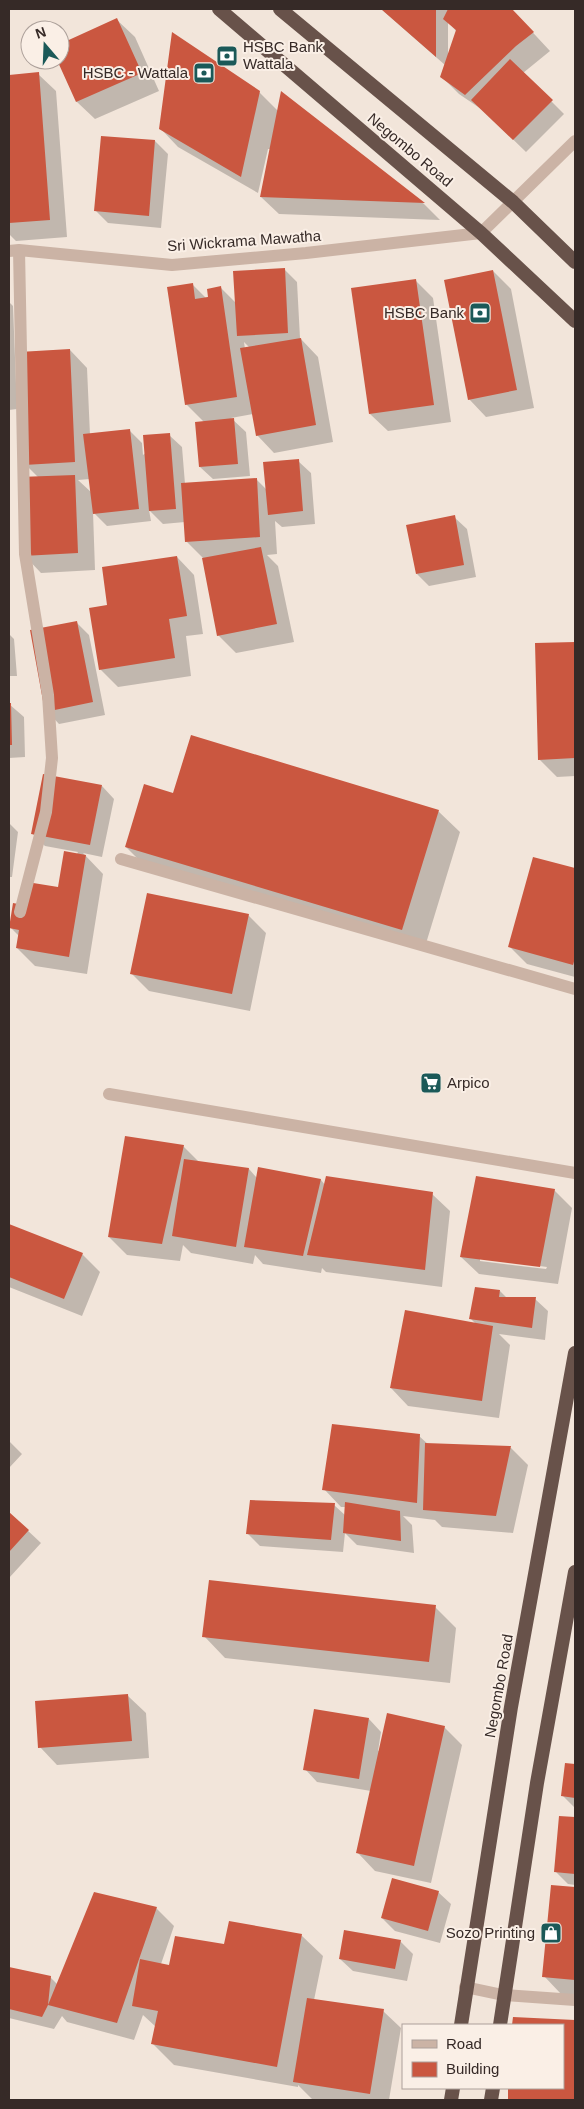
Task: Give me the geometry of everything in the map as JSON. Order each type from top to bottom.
[{"type":"highway","name":"Negombo Road","points":[[218,9],[481,233],[575,321]]},
{"type":"highway","name":"Negombo Road","points":[[280,9],[513,202],[575,262]]},
{"type":"highway","name":"Negombo Road","points":[[460,2024],[511,1707],[575,1353]]},
{"type":"highway","points":[[500,2024],[537,1783],[575,1572]]},
{"type":"street","points":[[481,233],[575,141]]},
{"type":"street","name":"Sri Wickrama Mawatha","points":[[14,251],[172,265],[316,252],[481,233]]},
{"type":"street","points":[[14,251],[25,554],[48,695],[52,758],[46,812],[20,912]]},
{"type":"street","points":[[121,859],[575,989]]},
{"type":"street","points":[[109,1094],[575,1173]]},
{"type":"street","points":[[465,1987],[503,1996],[575,2000]]},
{"type":"building","points":[[381,9],[436,9],[436,57]]},
{"type":"building","points":[[448,9],[512,9],[534,32],[516,46],[465,95],[440,77],[456,30],[443,19]]},
{"type":"building","points":[[117,18],[142,73],[76,102],[62,70],[70,70],[70,39]]},
{"type":"building","points":[[172,32],[260,91],[241,177],[159,129]]},
{"type":"building","points":[[510,59],[553,100],[513,140],[471,100]]},
{"type":"building","points":[[39,72],[50,220],[9,223],[9,75]]},
{"type":"building","points":[[281,91],[425,203],[260,197]]},
{"type":"building","points":[[101,136],[155,140],[149,216],[94,211]]},
{"type":"building","points":[[285,268],[288,333],[237,336],[233,271]]},
{"type":"building","points":[[493,270],[517,390],[468,400],[444,280]]},
{"type":"building","points":[[416,279],[434,405],[369,414],[351,288]]},
{"type":"building","points":[[193,283],[195,299],[208,297],[207,289],[221,286],[237,397],[185,405],[167,287]]},
{"type":"building","points":[[301,338],[316,425],[256,436],[240,348]]},
{"type":"building","points":[[70,349],[75,462],[24,465],[19,352]]},
{"type":"building","points":[[234,418],[238,464],[199,467],[195,422]]},
{"type":"building","points":[[130,429],[139,509],[93,514],[83,434]]},
{"type":"building","points":[[170,433],[176,509],[149,511],[143,435]]},
{"type":"building","points":[[299,459],[303,511],[268,515],[263,462]]},
{"type":"building","points":[[75,475],[78,553],[23,556],[19,477]]},
{"type":"building","points":[[257,478],[260,537],[185,542],[181,483]]},
{"type":"building","points":[[455,515],[464,565],[416,574],[406,525]]},
{"type":"building","points":[[261,547],[277,624],[217,636],[202,558]]},
{"type":"building","points":[[177,556],[187,616],[169,619],[175,658],[99,670],[89,608],[107,605],[102,567]]},
{"type":"building","points":[[77,621],[93,702],[45,712],[30,630]]},
{"type":"building","points":[[575,642],[575,758],[538,760],[535,643]]},
{"type":"building","points":[[9,703],[11,703],[12,745],[9,745]]},
{"type":"building","points":[[191,735],[439,810],[402,930],[125,847],[144,784],[173,793]]},
{"type":"building","points":[[43,774],[102,785],[90,845],[31,834]]},
{"type":"building","points":[[64,851],[86,855],[69,957],[16,948],[19,930],[9,928],[13,903],[23,905],[27,882],[58,887]]},
{"type":"building","points":[[533,857],[575,868],[575,958],[573,965],[508,947]]},
{"type":"building","points":[[147,893],[249,914],[232,994],[130,974]]},
{"type":"building","points":[[125,1136],[184,1145],[162,1244],[108,1237]]},
{"type":"building","points":[[184,1159],[249,1168],[236,1247],[172,1236]]},
{"type":"building","points":[[258,1167],[321,1179],[303,1256],[244,1247]]},
{"type":"building","points":[[326,1176],[433,1192],[425,1270],[307,1255]]},
{"type":"building","points":[[476,1176],[555,1189],[540,1267],[460,1257]]},
{"type":"building","points":[[9,1224],[83,1253],[64,1299],[9,1277]]},
{"type":"building","points":[[475,1287],[500,1290],[499,1297],[536,1297],[532,1328],[469,1319]]},
{"type":"building","points":[[405,1310],[493,1326],[482,1401],[390,1388]]},
{"type":"building","points":[[332,1424],[420,1434],[417,1503],[322,1490]]},
{"type":"building","points":[[425,1443],[511,1446],[496,1516],[423,1510]]},
{"type":"building","points":[[250,1500],[335,1503],[331,1540],[246,1534]]},
{"type":"building","points":[[345,1502],[400,1511],[401,1541],[343,1533]]},
{"type":"building","points":[[9,1512],[29,1530],[9,1552]]},
{"type":"building","points":[[209,1580],[436,1605],[429,1662],[202,1637]]},
{"type":"building","points":[[128,1694],[132,1741],[38,1748],[35,1701]]},
{"type":"building","points":[[314,1709],[369,1718],[359,1779],[303,1770]]},
{"type":"building","points":[[387,1713],[445,1726],[414,1866],[356,1853]]},
{"type":"building","points":[[565,1763],[575,1764],[575,1798],[561,1796]]},
{"type":"building","points":[[559,1816],[575,1817],[575,1874],[554,1872]]},
{"type":"building","points":[[392,1878],[439,1891],[428,1931],[381,1918]]},
{"type":"building","points":[[551,1885],[575,1887],[575,1980],[542,1977]]},
{"type":"building","points":[[94,1892],[157,1907],[117,2023],[48,2005]]},
{"type":"building","points":[[229,1921],[302,1934],[277,2067],[151,2044],[158,2011],[132,2006],[140,1959],[169,1965],[175,1936],[224,1944]]},
{"type":"building","points":[[344,1930],[401,1940],[395,1969],[339,1959]]},
{"type":"building","points":[[9,1967],[51,1976],[48,2005],[42,2017],[9,2009]]},
{"type":"building","points":[[307,1998],[384,2009],[370,2094],[293,2082]]},
{"type":"building","points":[[513,2017],[575,2020],[575,2100],[508,2100],[508,2089],[564,2089],[564,2024],[512,2024]]},
{"type":"place","name":"HSBC Bank Wattala","points":[[227,56]]},
{"type":"place","name":"HSBC - Wattala","points":[[204,73]]},
{"type":"place","name":"HSBC Bank","points":[[480,313]]},
{"type":"place","name":"Arpico","points":[[431,1083]]},
{"type":"place","name":"Sozo Printing","points":[[551,1933]]}]
